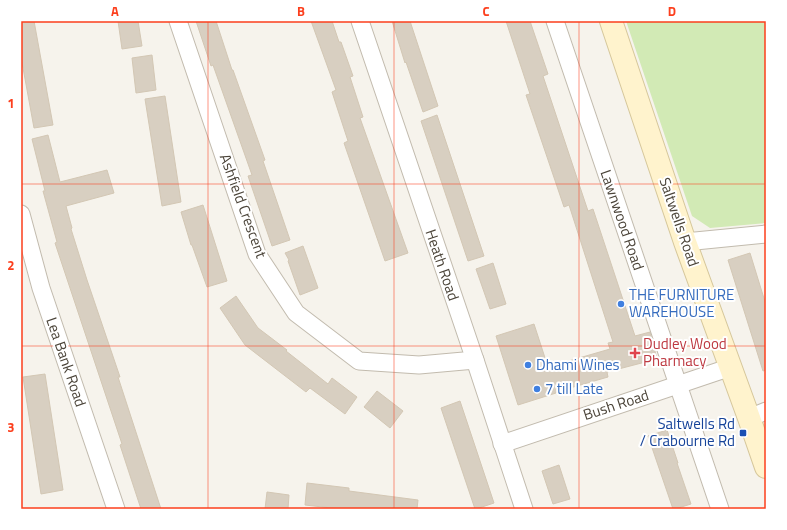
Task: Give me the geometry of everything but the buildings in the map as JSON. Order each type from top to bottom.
[{"type":"street","name":"Ashfield Crescent","points":[[178,21],[257,254],[296,313],[359,361],[419,365],[475,360]]},
{"type":"street","name":"Heath Road","points":[[360,21],[524,509]]},
{"type":"street","name":"Lawnwood Road","points":[[555,21],[720,509]]},
{"type":"street","name":"Saltwells Road","points":[[611,21],[685,242],[731,367],[758,414],[766,467]]},
{"type":"street","name":"Lea Bank Road","points":[[21,214],[41,288],[116,509]]},
{"type":"street","points":[[685,242],[766,234]]},
{"type":"street","name":"Bush Road","points":[[502,444],[731,367]]},
{"type":"green space","points":[[626,21],[766,21],[766,223],[710,228],[692,216]]},
{"type":"place","name":"THE FURNITURE WAREHOUSE","points":[[621,304]]},
{"type":"place","name":"Dudley Wood Pharmacy","points":[[635,353]]},
{"type":"place","name":"Dhami Wines","points":[[528,365]]},
{"type":"place","name":"7 till Late","points":[[537,389]]},
{"type":"place","name":"Saltwells Rd / Crabourne Rd","points":[[743,433]]}]
